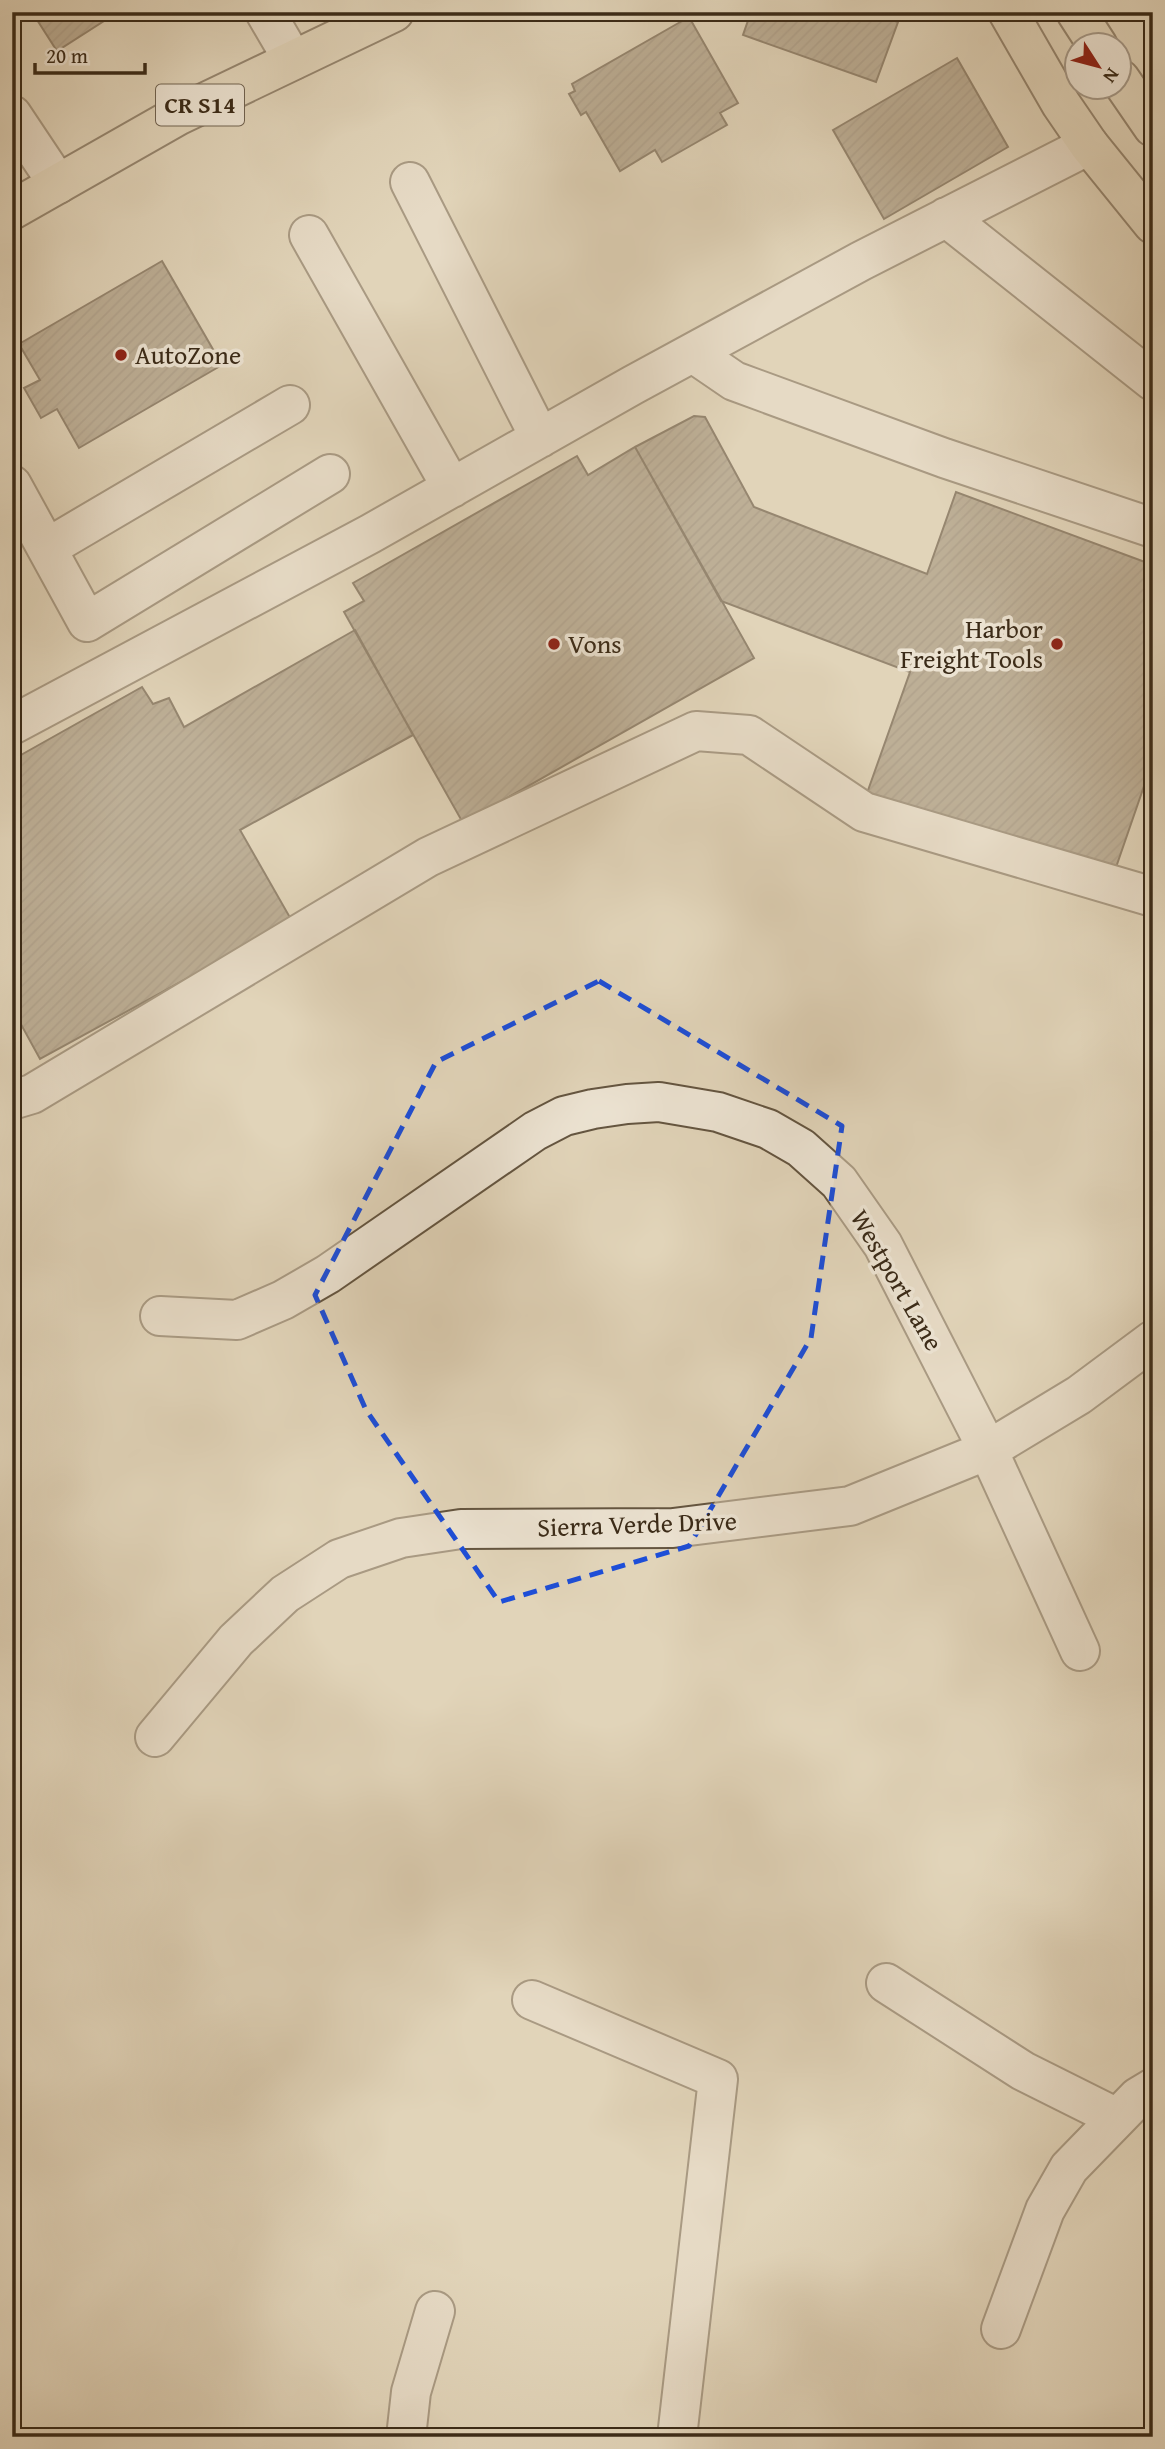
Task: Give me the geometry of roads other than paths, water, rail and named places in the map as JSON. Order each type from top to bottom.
[{"type":"main road","name":"CR S14","points":[[12,210],[179,115],[394,12]]},
{"type":"main road","points":[[1008,12],[1061,104],[1089,145],[1153,224]]},
{"type":"main road","points":[[1076,12],[1089,32]]},
{"type":"main road","points":[[1134,100],[1153,127]]},
{"type":"street","points":[[265,12],[293,60]]},
{"type":"street","points":[[12,115],[58,184]]},
{"type":"street","points":[[12,725],[370,534],[861,261],[1089,145]]},
{"type":"street","points":[[410,182],[540,438]]},
{"type":"street","points":[[946,218],[1153,381]]},
{"type":"street","points":[[309,235],[452,488]]},
{"type":"street","points":[[694,353],[734,381],[944,458],[1153,528]]},
{"type":"street","points":[[47,548],[290,405]]},
{"type":"street","points":[[87,622],[330,474]]},
{"type":"street","points":[[12,485],[116,670]]},
{"type":"street","points":[[12,1100],[32,1094],[428,857],[696,731],[749,735],[864,812],[1153,897]]},
{"type":"street","name":"Westport Lane","points":[[160,1316],[237,1320],[283,1300],[328,1274],[536,1131],[564,1116],[593,1109],[659,1102],[718,1112],[768,1129],[801,1149],[839,1182],[883,1245],[988,1450],[1080,1651]]},
{"type":"street","name":"Sierra Verde Drive","points":[[155,1737],[236,1640],[285,1594],[339,1559],[401,1538],[461,1529],[673,1528],[850,1506],[988,1450],[1079,1395],[1153,1340]]},
{"type":"street","points":[[886,1983],[1023,2071],[1117,2118]]},
{"type":"street","points":[[532,2000],[718,2079],[677,2437]]},
{"type":"street","points":[[1001,2329],[1045,2210],[1069,2168],[1138,2097],[1153,2088]]},
{"type":"street","points":[[406,2437],[411,2392],[435,2311]]},
{"type":"place","name":"AutoZone","points":[[121,355]]},
{"type":"place","name":"Vons","points":[[554,644]]},
{"type":"place","name":"Harbor Freight Tools","points":[[1057,644]]}]
